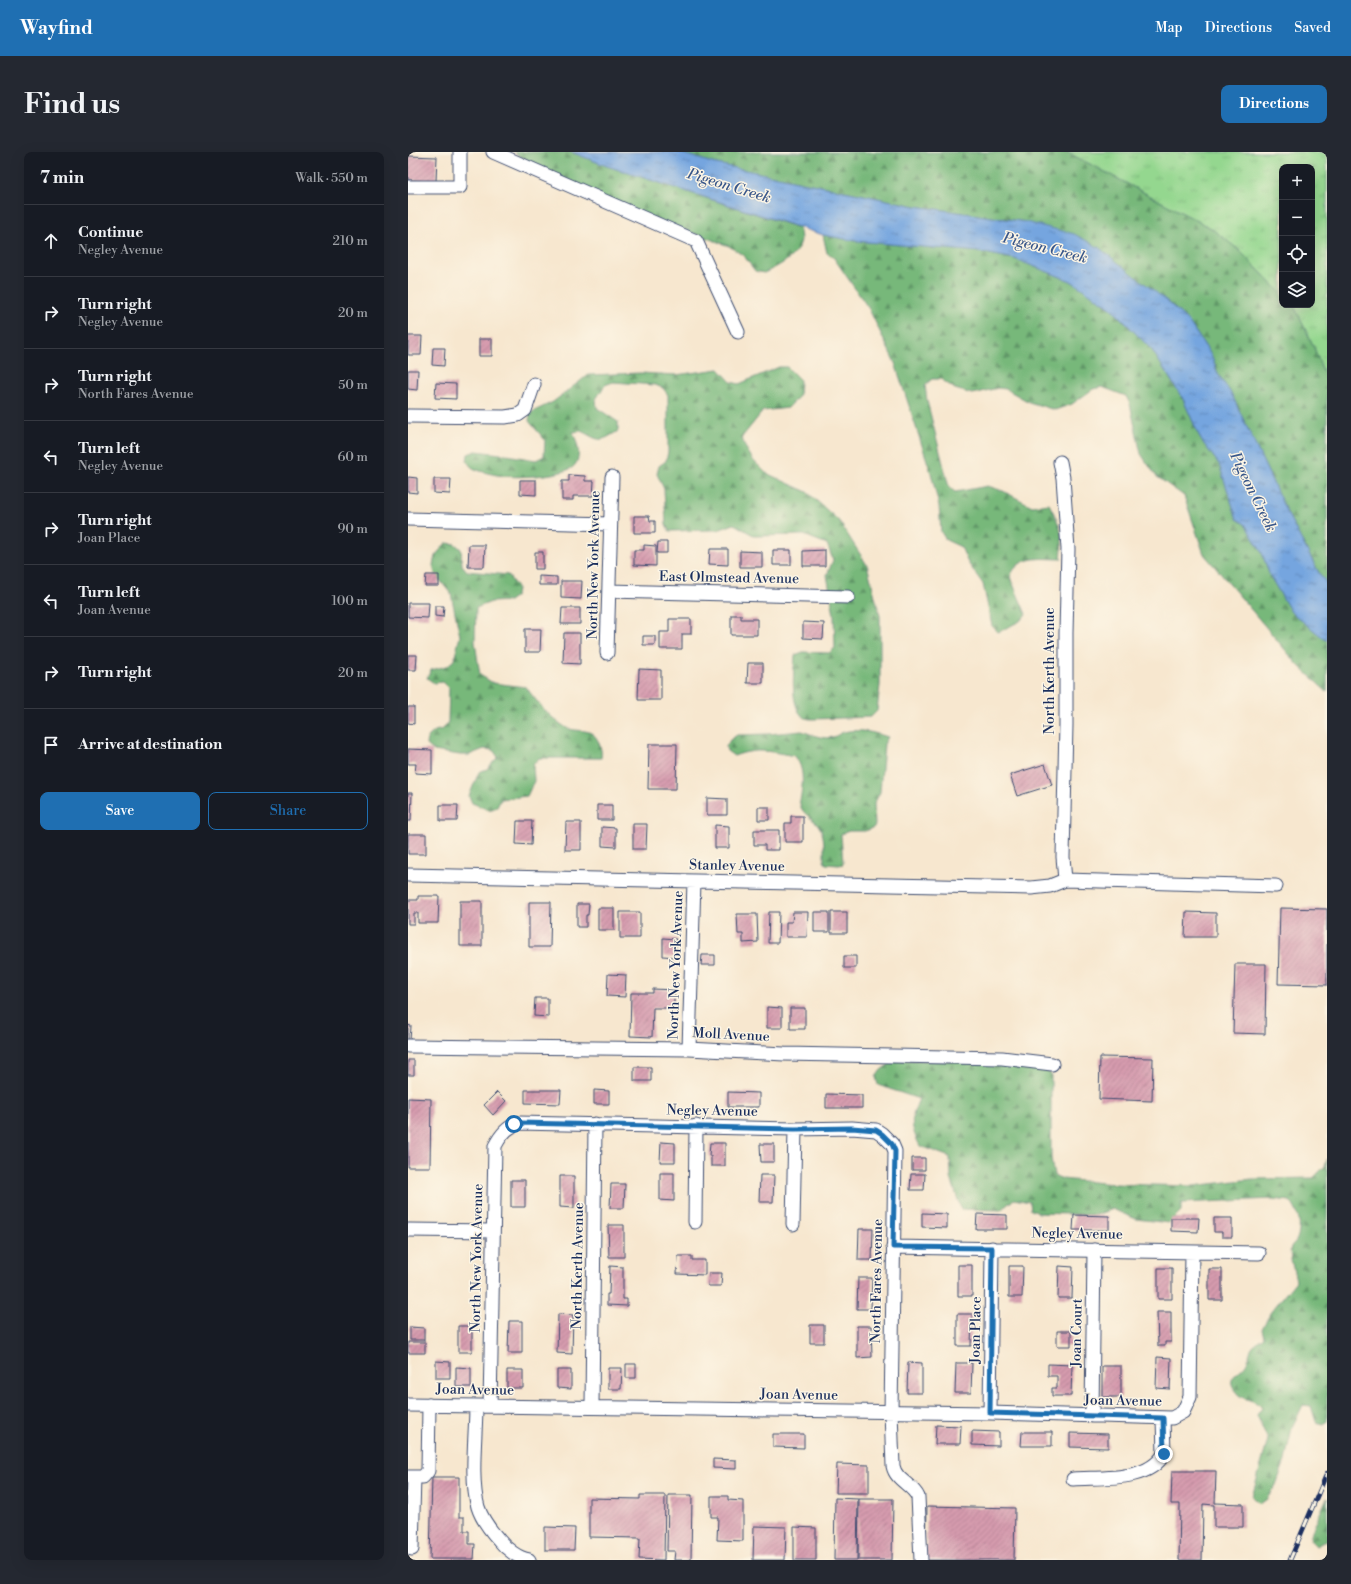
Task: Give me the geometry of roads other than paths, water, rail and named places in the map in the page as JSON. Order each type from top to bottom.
[{"type":"street","points":[[408,187],[460,187],[460,152]]},
{"type":"street","points":[[493,152],[696,241],[738,332]]},
{"type":"street","points":[[408,416],[518,416],[526,410],[534,384]]},
{"type":"street","name":"North Kerth Avenue","points":[[1060,462],[1063,478],[1068,549],[1063,857],[1065,880]]},
{"type":"street","name":"North New York Avenue","points":[[607,653],[612,477]]},
{"type":"street","points":[[408,519],[610,524]]},
{"type":"street","name":"East Olmstead Avenue","points":[[609,592],[848,597]]},
{"type":"street","name":"Stanley Avenue","points":[[408,875],[1031,888],[1050,886],[1065,880]]},
{"type":"street","points":[[1065,880],[1276,886]]},
{"type":"street","name":"North New York Avenue","points":[[689,1049],[694,881]]},
{"type":"street","name":"Moll Avenue","points":[[408,1046],[689,1049],[784,1054],[1002,1058],[1052,1064]]},
{"type":"street","name":"North New York Avenue","points":[[490,1406],[495,1146],[504,1133],[514,1124],[519,1123]]},
{"type":"street","name":"Negley Avenue","points":[[519,1123],[795,1129],[852,1128],[876,1130],[892,1144],[895,1151]]},
{"type":"street","name":"North Kerth Avenue","points":[[592,1407],[595,1124]]},
{"type":"street","points":[[695,1222],[696,1126]]},
{"type":"street","points":[[793,1224],[795,1129]]},
{"type":"street","name":"North Fares Avenue","points":[[895,1151],[891,1412],[892,1456],[894,1473],[899,1479],[915,1491],[918,1497],[921,1560]]},
{"type":"street","points":[[408,1230],[493,1231]]},
{"type":"street","name":"Negley Avenue","points":[[893,1247],[1259,1253]]},
{"type":"street","name":"Joan Place","points":[[990,1413],[992,1248]]},
{"type":"street","name":"Joan Court","points":[[1092,1416],[1094,1250]]},
{"type":"street","name":"Joan Avenue","points":[[408,1405],[990,1413],[1163,1418],[1176,1416],[1183,1412],[1190,1397],[1192,1252]]},
{"type":"street","points":[[412,1549],[411,1477],[423,1477],[428,1471],[429,1405]]},
{"type":"street","points":[[476,1406],[475,1480],[478,1506],[483,1520],[502,1544],[514,1553],[529,1560]]},
{"type":"street","points":[[1073,1479],[1128,1475],[1143,1472],[1150,1468],[1164,1454],[1163,1418]]},
{"type":"water","name":"Pigeon Creek","points":[[571,152],[678,152],[712,163],[915,206],[1026,222],[1074,234],[1098,247],[1167,301],[1189,322],[1211,355],[1218,374],[1232,395],[1287,513],[1319,573],[1327,584],[1327,641],[1291,612],[1270,576],[1262,553],[1245,524],[1237,519],[1219,464],[1201,440],[1183,399],[1152,350],[1111,308],[1071,281],[1015,259],[980,252],[856,241],[823,235],[607,166]]},
{"type":"railway","points":[[1290,1560],[1327,1473]]}]
